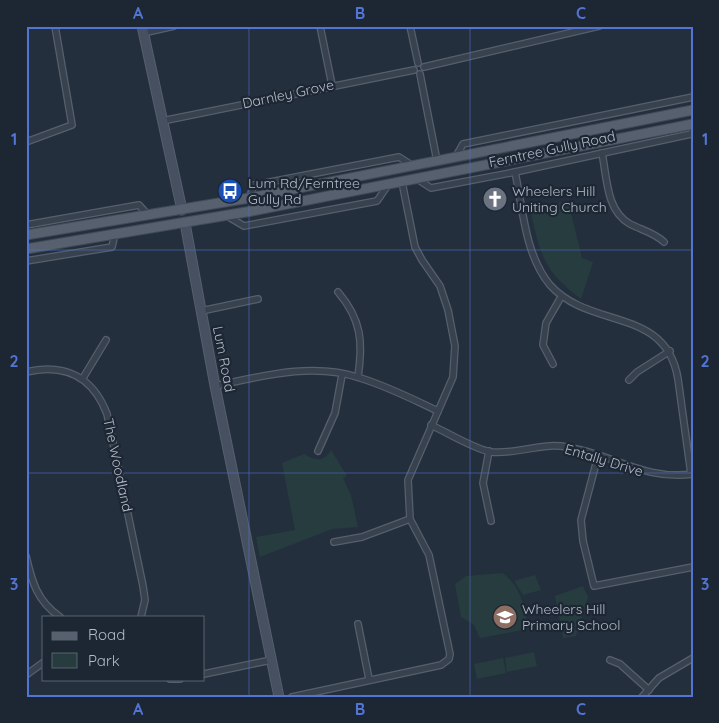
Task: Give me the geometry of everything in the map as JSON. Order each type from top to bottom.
[{"type":"main road","name":"Ferntree Gully Road","points":[[26,235],[249,198],[693,110]]},
{"type":"main road","name":"Ferntree Gully Road","points":[[26,249],[252,212],[693,124]]},
{"type":"main road","points":[[437,162],[440,174]]},
{"type":"main road","points":[[249,198],[252,212]]},
{"type":"main road","name":"Lum Road","points":[[182,210],[185,223]]},
{"type":"main road","points":[[113,221],[115,234]]},
{"type":"street","points":[[26,142],[72,125],[55,26]]},
{"type":"street","points":[[143,30],[174,26]]},
{"type":"street","points":[[320,26],[332,85]]},
{"type":"street","points":[[410,26],[418,63],[414,70],[420,74]]},
{"type":"street","points":[[418,63],[424,67],[599,26]]},
{"type":"street","name":"Lum Road","points":[[143,30],[182,210]]},
{"type":"street","points":[[424,67],[420,74],[437,162]]},
{"type":"street","name":"Darnley Grove","points":[[162,121],[332,85],[414,70]]},
{"type":"street","name":"Ferntree Gully Road","points":[[455,158],[463,144],[693,98]]},
{"type":"street","name":"Ferntree Gully Road","points":[[417,179],[431,188],[691,134],[693,130]]},
{"type":"street","points":[[602,153],[615,210],[622,219],[659,236],[664,242]]},
{"type":"street","points":[[515,172],[533,255],[540,271],[562,297],[585,309],[634,325],[657,336],[670,351],[675,363],[692,474]]},
{"type":"street","points":[[292,697],[369,679],[441,666],[449,659],[449,648],[429,556],[410,519],[408,480],[453,377],[455,346],[448,310],[440,286],[422,260],[416,247],[402,182]]},
{"type":"street","points":[[227,216],[244,226],[377,201],[388,185]]},
{"type":"street","points":[[26,225],[139,205],[149,215]]},
{"type":"street","name":"Lum Road","points":[[185,223],[215,386],[279,697]]},
{"type":"street","points":[[26,261],[112,247],[115,234]]},
{"type":"street","points":[[338,292],[347,302],[361,337],[362,351],[358,377]]},
{"type":"street","points":[[553,364],[543,345],[546,323],[562,297]]},
{"type":"street","points":[[201,311],[258,299]]},
{"type":"street","points":[[26,372],[50,369],[83,378],[106,340]]},
{"type":"street","points":[[629,380],[637,372],[670,351]]},
{"type":"street","points":[[215,386],[292,371],[322,371],[358,377],[438,411]]},
{"type":"street","points":[[318,451],[335,413],[342,375]]},
{"type":"street","name":"The Woodland","points":[[83,378],[102,400],[107,414],[143,586],[144,600],[141,616]]},
{"type":"street","points":[[432,425],[489,452],[483,484],[491,521]]},
{"type":"street","name":"Entally Drive","points":[[489,452],[554,446],[568,447],[650,474],[692,474]]},
{"type":"street","points":[[598,456],[581,520],[582,540],[594,586],[693,567]]},
{"type":"street","points":[[334,542],[362,537],[410,519]]},
{"type":"street","points":[[26,556],[38,595],[42,602],[59,616]]},
{"type":"street","points":[[358,624],[369,679]]},
{"type":"street","points":[[642,697],[670,670],[693,658]]},
{"type":"street","points":[[205,674],[271,660]]},
{"type":"street","points":[[610,660],[620,664],[649,690]]},
{"type":"street","points":[[26,675],[42,663]]},
{"type":"green space","points":[[568,201],[582,258],[593,262],[581,299],[558,279],[545,260],[537,239],[530,209]]},
{"type":"green space","points":[[331,450],[347,476],[343,478],[351,495],[358,527],[332,529],[260,557],[256,537],[295,530],[282,463],[304,454],[311,458],[322,459]]},
{"type":"green space","points":[[503,573],[518,592],[524,606],[529,629],[480,638],[474,625],[461,617],[455,584],[466,576]]},
{"type":"green space","points":[[535,575],[541,590],[523,595],[514,581]]},
{"type":"green space","points":[[583,586],[588,597],[576,636],[563,638],[555,596]]},
{"type":"green space","points":[[534,652],[537,666],[507,672],[505,658]]},
{"type":"green space","points":[[503,658],[506,673],[477,679],[474,664]]},
{"type":"place","name":"Lum Rd/Ferntree Gully Rd","points":[[230,191]]},
{"type":"place","name":"Wheelers Hill Uniting Church","points":[[495,199]]},
{"type":"place","name":"Wheelers Hill Primary School","points":[[505,617]]}]
